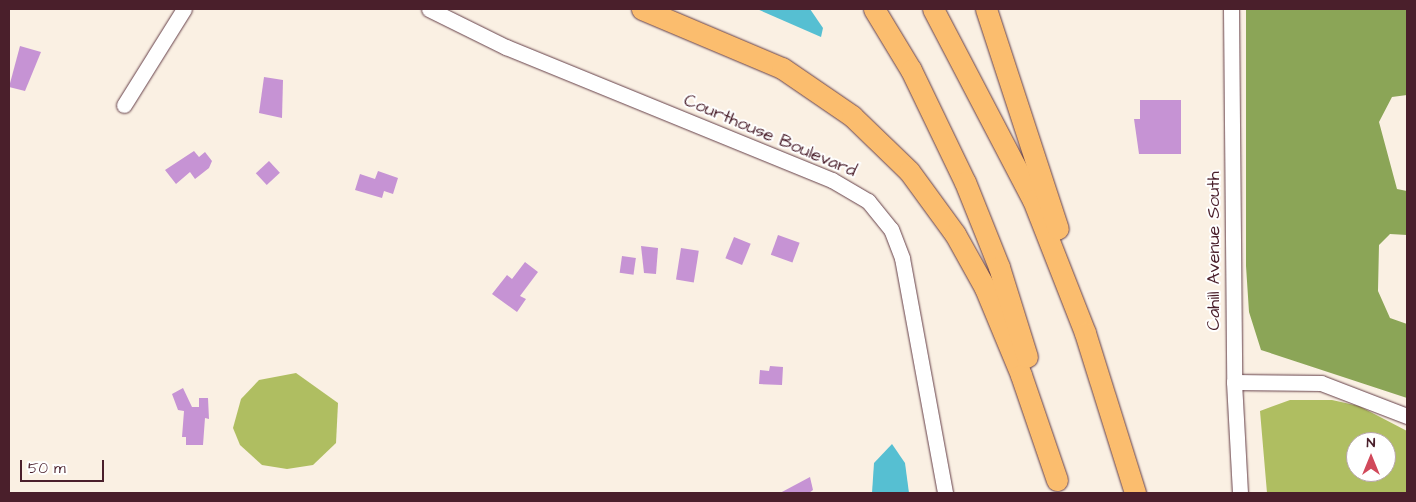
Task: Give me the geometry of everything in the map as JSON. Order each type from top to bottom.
[{"type":"highway","points":[[642,9],[782,68],[852,116],[909,171],[954,234],[985,288],[1021,375],[1058,487]]},
{"type":"highway","points":[[874,9],[934,114],[983,223],[1031,370],[1058,487]]},
{"type":"highway","points":[[933,9],[1033,200],[1103,388]]},
{"type":"highway","points":[[986,9],[1049,200],[1135,493]]},
{"type":"street","points":[[124,104],[184,9]]},
{"type":"street","name":"Courthouse Boulevard","points":[[429,9],[506,47],[832,180],[868,201],[891,229],[902,258],[946,493]]},
{"type":"street","name":"Cahill Avenue South","points":[[1231,9],[1234,382],[1240,493]]},
{"type":"street","points":[[1234,382],[1321,383],[1407,416]]},
{"type":"green space","points":[[1246,9],[1407,9],[1407,95],[1392,97],[1379,122],[1397,189],[1407,191],[1407,235],[1390,234],[1379,245],[1378,291],[1390,318],[1407,324],[1407,398],[1261,350],[1249,312],[1246,266]]},
{"type":"green space","points":[[296,373],[338,403],[336,443],[313,465],[287,469],[262,465],[240,445],[233,428],[241,399],[259,380]]},
{"type":"green space","points":[[1290,400],[1332,400],[1359,406],[1407,431],[1407,493],[1267,493],[1260,411]]},
{"type":"water","points":[[757,9],[810,9],[823,28],[821,37]]},
{"type":"water","points":[[892,444],[905,463],[909,493],[872,493],[874,463]]},
{"type":"building","points":[[20,46],[41,52],[25,91],[9,87]]},
{"type":"building","points":[[264,77],[283,80],[282,118],[259,113]]},
{"type":"building","points":[[1140,100],[1181,100],[1181,154],[1139,154],[1134,119],[1140,119]]},
{"type":"building","points":[[194,151],[199,157],[205,152],[212,161],[209,168],[195,179],[190,172],[176,184],[165,170]]},
{"type":"building","points":[[269,161],[280,173],[267,185],[256,173]]},
{"type":"building","points":[[378,171],[398,178],[393,194],[384,191],[382,198],[355,190],[360,174],[375,179]]},
{"type":"building","points":[[778,235],[800,243],[792,263],[771,255]]},
{"type":"building","points":[[734,237],[751,244],[742,265],[725,258]]},
{"type":"building","points":[[641,246],[658,248],[656,274],[644,273]]},
{"type":"building","points":[[681,248],[699,251],[694,282],[676,280]]},
{"type":"building","points":[[622,256],[636,258],[633,275],[620,273]]},
{"type":"building","points":[[525,262],[538,272],[520,296],[526,299],[517,312],[492,294],[507,275],[512,279]]},
{"type":"building","points":[[770,366],[783,367],[782,385],[759,384],[760,370],[769,371]]},
{"type":"building","points":[[183,388],[192,407],[199,407],[199,398],[208,398],[209,419],[205,418],[203,445],[186,445],[186,437],[182,437],[184,411],[178,410],[172,394]]},
{"type":"building","points":[[810,477],[813,490],[809,493],[780,493]]}]
